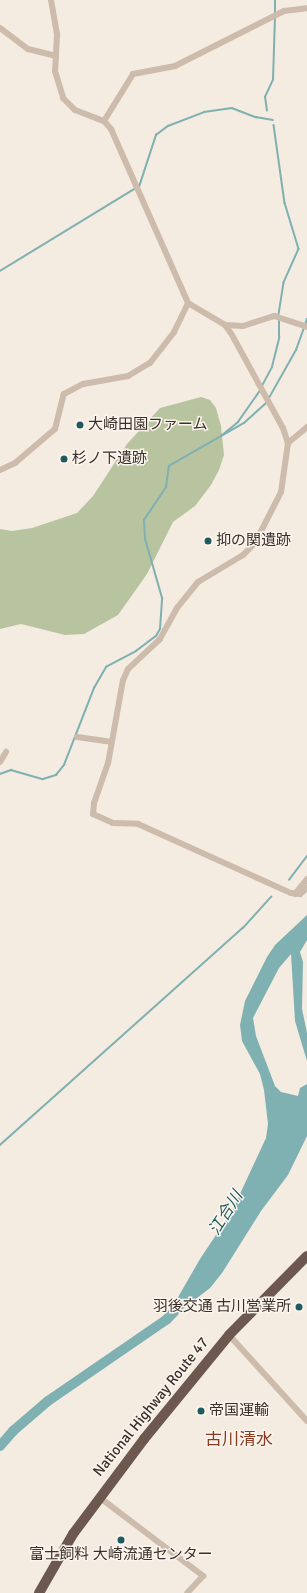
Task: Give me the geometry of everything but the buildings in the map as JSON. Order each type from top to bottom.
[{"type":"highway","name":"National Highway Route 47","points":[[39,1593],[73,1534],[99,1497],[229,1335],[307,1256]]},
{"type":"street","points":[[51,0],[57,35],[54,71],[63,98],[75,110],[104,121],[114,136],[188,303],[225,325],[243,326],[275,316],[283,317],[304,325]]},
{"type":"street","points":[[104,121],[133,74],[175,66],[280,14],[307,8]]},
{"type":"street","points":[[0,28],[28,49],[56,56]]},
{"type":"street","points":[[0,470],[15,463],[55,429],[64,394],[83,384],[128,376],[150,363],[174,332],[188,303]]},
{"type":"street","points":[[225,325],[270,404],[288,442],[281,492],[265,526],[249,550],[210,573],[187,593],[160,639],[128,669],[123,680],[108,763],[94,803],[93,814],[96,818],[113,823],[138,824],[294,894],[307,888]]},
{"type":"street","points":[[288,442],[307,427]]},
{"type":"street","points":[[77,737],[111,742]]},
{"type":"street","points":[[0,762],[6,752]]},
{"type":"street","points":[[294,894],[307,880]]},
{"type":"street","points":[[229,1335],[307,1421]]},
{"type":"street","points":[[99,1497],[203,1576],[187,1593]]},
{"type":"green space","points":[[201,397],[210,400],[216,408],[221,426],[224,455],[219,470],[211,485],[195,506],[173,522],[147,574],[118,615],[84,634],[65,635],[21,624],[0,629],[0,529],[12,531],[32,528],[77,513],[93,496],[127,444],[160,408]]},
{"type":"water","points":[[307,915],[307,940],[300,952],[303,962],[302,1009],[307,1033],[307,1061],[295,1021],[291,954],[279,968],[253,1018],[256,1036],[275,1086],[281,1092],[298,1096],[300,1088],[307,1084],[307,1136],[288,1175],[261,1211],[222,1273],[210,1288],[162,1325],[200,1259],[232,1211],[266,1138],[268,1124],[264,1090],[260,1074],[242,1041],[240,1025],[245,1001],[267,957],[275,945]]},
{"type":"waterway","points":[[275,0],[275,14]]},
{"type":"waterway","points":[[267,111],[265,97],[273,80],[275,18]]},
{"type":"waterway","points":[[139,187],[156,135],[168,126],[204,112],[232,108],[256,117],[273,120]]},
{"type":"waterway","points":[[274,125],[285,203],[299,249],[284,283],[279,315]]},
{"type":"waterway","points":[[0,271],[136,188]]},
{"type":"waterway","points":[[305,325],[307,319]]},
{"type":"waterway","points":[[262,386],[272,367],[279,338],[279,321]]},
{"type":"waterway","points":[[269,398],[296,350],[304,328]]},
{"type":"waterway","points":[[221,436],[238,422],[260,391]]},
{"type":"waterway","points":[[0,774],[11,770],[43,779],[56,775],[64,765],[94,688],[106,667],[136,651],[156,636],[160,629],[162,598],[145,539],[144,520],[166,487],[169,466],[244,423],[266,403]]},
{"type":"waterway","points":[[289,880],[307,856]]},
{"type":"waterway","points":[[0,1145],[243,928],[271,897]]},
{"type":"waterway","name":"江合川","points":[[0,1446],[13,1431],[48,1401],[166,1320],[174,1312]]},
{"type":"place","name":"大崎田園ファーム","points":[[80,425]]},
{"type":"place","name":"杉ノ下遺跡","points":[[64,459]]},
{"type":"place","name":"抑の関遺跡","points":[[208,541]]},
{"type":"place","name":"羽後交通 古川営業所","points":[[299,1307]]},
{"type":"place","name":"帝国運輸","points":[[201,1411]]},
{"type":"place","name":"富士飼料 大崎流通センター","points":[[121,1540]]},
{"type":"district","name":"古川清水","points":[[239,1440]]}]
